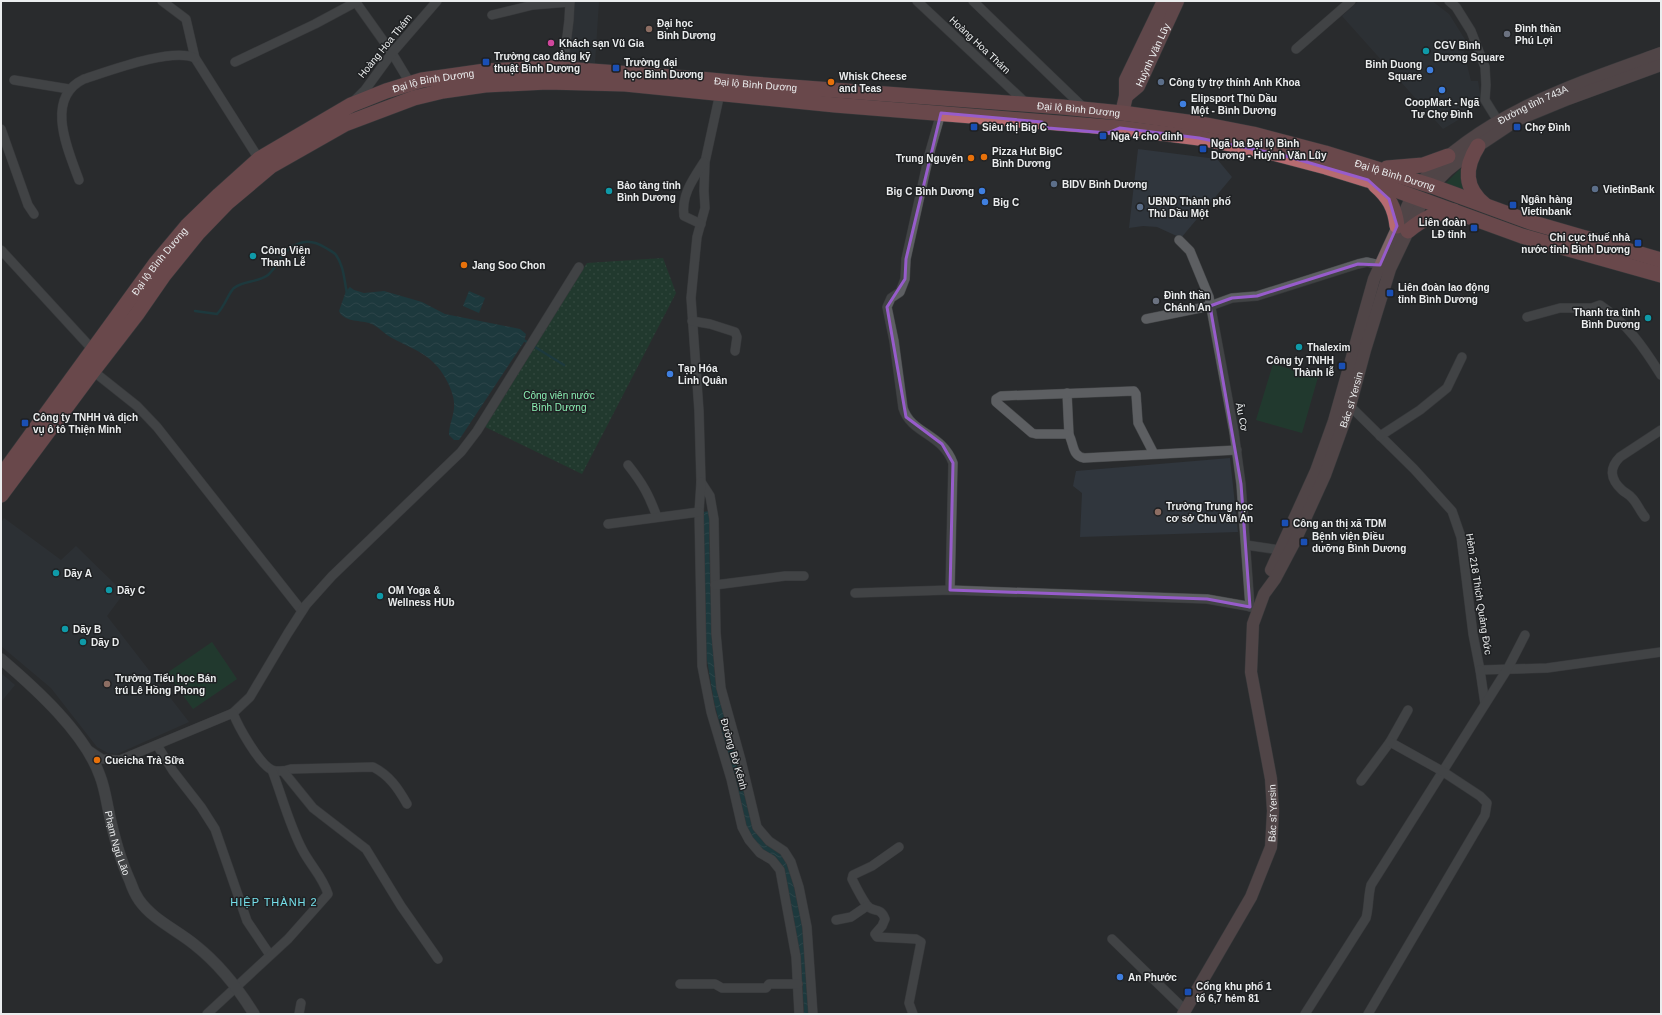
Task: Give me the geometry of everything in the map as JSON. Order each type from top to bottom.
[{"type":"highway","name":"Đại lộ Bình Dương","points":[[1,476],[156,263],[187,226],[259,159],[351,105],[422,80],[485,72],[563,69],[1027,104],[1122,113],[1253,134],[1302,146],[1370,174],[1418,198],[1522,236],[1661,275]]},
{"type":"highway","name":"Đại lộ Bình Dương","points":[[1,495],[92,371],[198,233],[233,198],[272,166],[345,124],[414,98],[443,91],[485,85],[547,82],[625,84],[835,105],[1042,122],[1048,128],[1108,133],[1120,128],[1199,138],[1307,162],[1426,184],[1530,222],[1661,260]]},
{"type":"highway","points":[[410,83],[414,98]]},
{"type":"highway","points":[[1120,128],[1122,113]]},
{"type":"highway","points":[[1478,146],[1469,165],[1468,178],[1474,193],[1486,206]]},
{"type":"highway","points":[[1448,156],[1423,165],[1370,174],[1380,190],[1389,199],[1403,229],[1427,218],[1444,212],[1454,211]]},
{"type":"highway","points":[[1418,198],[1426,184]]},
{"type":"main road","name":"Huỳnh Văn Lũy","points":[[1126,96],[1138,86],[1177,1]]},
{"type":"main road","name":"Huỳnh Văn Lũy","points":[[1126,96],[1126,80],[1162,2]]},
{"type":"main road","name":"Đường tỉnh 743A","points":[[1426,184],[1448,170],[1478,146],[1517,120],[1566,94],[1661,53]]},
{"type":"main road","name":"Đường tỉnh 743A","points":[[1426,184],[1433,169],[1455,150],[1515,111],[1661,65]]},
{"type":"main road","points":[[1122,113],[1126,96]]},
{"type":"main road","name":"Bác sĩ Yersin","points":[[1184,1012],[1251,897],[1271,847],[1273,811],[1271,779],[1251,672],[1254,607],[1275,579],[1320,473],[1345,403],[1360,348],[1374,279],[1380,265],[1403,229],[1418,198]]},
{"type":"main road","name":"Bác sĩ Yersin","points":[[1360,348],[1390,269],[1403,229]]},
{"type":"main road","name":"Bác sĩ Yersin","points":[[1264,594],[1266,581],[1280,550],[1302,515]]},
{"type":"street","points":[[162,1],[186,19],[195,58],[259,159]]},
{"type":"street","name":"Hoàng Hoa Thám","points":[[351,105],[365,90],[392,53],[437,1]]},
{"type":"street","points":[[492,15],[534,5],[570,1],[563,69]]},
{"type":"street","name":"Hoàng Hoa Thám","points":[[917,1],[1027,104]]},
{"type":"street","points":[[973,1],[1085,110]]},
{"type":"street","points":[[1296,49],[1351,1]]},
{"type":"street","points":[[1449,1],[1456,7],[1471,31],[1485,68],[1485,100],[1498,121]]},
{"type":"street","points":[[235,62],[291,36],[356,2],[392,53],[410,83]]},
{"type":"street","points":[[79,180],[62,127],[64,100],[69,89],[74,83],[153,58],[181,55],[195,58]]},
{"type":"street","points":[[14,80],[69,89]]},
{"type":"street","points":[[701,224],[684,216],[682,205],[689,184],[705,162],[720,93]]},
{"type":"street","points":[[941,113],[929,155],[906,259],[905,279],[900,292],[891,298],[887,307],[894,341],[903,408],[906,417],[910,422],[942,444],[950,454],[953,463],[950,590]]},
{"type":"street","points":[[1,129],[28,205],[34,214]]},
{"type":"street","name":"Đường Bờ Kênh","points":[[705,162],[705,208],[697,237],[691,298],[699,411],[702,666],[711,712],[731,779],[742,827],[749,840],[760,853],[772,860],[780,870],[796,957],[800,1014]]},
{"type":"street","name":"Âu Cơ","points":[[1179,240],[1190,251],[1209,296],[1242,484],[1246,545],[1254,607]]},
{"type":"street","points":[[1,250],[4,260],[93,350]]},
{"type":"street","points":[[1146,318],[1210,306],[1232,298],[1257,296],[1353,265],[1367,262],[1380,265]]},
{"type":"street","points":[[86,749],[102,759],[120,760],[233,713],[250,697],[302,611],[332,576],[461,452],[477,431],[528,347],[579,268]]},
{"type":"street","points":[[1527,317],[1560,308],[1592,308],[1600,305],[1614,315],[1639,341],[1661,375]]},
{"type":"street","points":[[692,321],[710,324],[733,331],[737,337],[735,351]]},
{"type":"street","points":[[1380,436],[1420,410],[1447,388],[1462,357]]},
{"type":"street","points":[[92,371],[137,406],[157,427],[302,611]]},
{"type":"street","points":[[1069,435],[1032,433],[996,402],[996,399],[1001,396],[1134,391],[1136,394],[1138,423],[1154,454]]},
{"type":"street","points":[[1067,393],[1069,435],[1076,454],[1080,457],[1237,450]]},
{"type":"street","name":"Hẻm 218 Thích Quảng Đức","points":[[1345,403],[1414,469],[1452,511],[1461,537],[1473,634],[1480,670],[1547,668],[1661,652]]},
{"type":"street","points":[[1645,517],[1633,498],[1622,491],[1613,478],[1612,469],[1615,462],[1620,457],[1661,430]]},
{"type":"street","points":[[628,465],[648,493],[658,517]]},
{"type":"street","points":[[701,482],[710,496],[714,519],[716,633],[721,688],[741,760],[757,827],[769,841],[784,851],[791,862],[799,887],[807,927],[813,1014]]},
{"type":"street","points":[[608,524],[700,512]]},
{"type":"street","points":[[1246,545],[1280,550]]},
{"type":"street","points":[[715,585],[785,576],[804,576]]},
{"type":"street","points":[[855,593],[950,590],[1207,599],[1254,607]]},
{"type":"street","points":[[1305,1014],[1366,918],[1369,908],[1368,896],[1371,885],[1508,668],[1525,635]]},
{"type":"street","name":"Phạm Ngũ Lão","points":[[1,659],[37,691],[68,724],[86,749],[101,776],[115,841],[122,863],[138,900],[160,920],[194,944],[214,962],[235,987],[254,1014]]},
{"type":"street","points":[[1480,670],[1485,704]]},
{"type":"street","points":[[1361,780],[1390,742],[1408,710]]},
{"type":"street","points":[[207,1014],[288,939],[328,894],[325,885],[302,850],[292,828],[272,770],[256,755],[237,724],[233,713]]},
{"type":"street","points":[[1368,1014],[1485,815],[1487,803],[1480,796],[1442,771],[1390,742]]},
{"type":"street","points":[[157,745],[173,771],[201,807],[215,829],[247,920],[270,955]]},
{"type":"street","points":[[272,770],[283,771],[291,769],[373,767],[380,770],[390,779],[407,804]]},
{"type":"street","points":[[283,771],[313,808],[366,849],[401,906],[438,959]]},
{"type":"street","points":[[899,847],[872,866],[854,875],[852,878],[867,906],[880,910],[883,913],[885,919],[882,926],[874,934],[876,937],[916,939],[921,942],[909,1003],[913,1014]]},
{"type":"street","points":[[836,920],[851,917],[867,906]]},
{"type":"street","points":[[1112,939],[1184,1012]]},
{"type":"street","points":[[680,984],[716,984],[722,988],[767,988],[769,984],[798,984]]},
{"type":"street","points":[[299,1014],[301,1003]]},
{"type":"highlighted area","points":[[941,113],[1042,122],[1048,128],[1108,133],[1120,128],[1199,138],[1286,156],[1368,180],[1389,199],[1397,226],[1380,265],[1358,264],[1257,296],[1232,298],[1210,306],[1241,484],[1250,607],[1207,599],[950,590],[953,463],[942,444],[906,417],[887,307],[905,279],[906,259]]},
{"type":"shaded area","points":[[569,1],[599,1],[595,63],[568,62]]},
{"type":"shaded area","points":[[1359,1],[1432,1],[1449,14],[1466,41],[1462,45],[1471,81],[1478,81],[1481,100],[1479,105],[1468,114],[1443,129],[1342,16]]},
{"type":"shaded area","points":[[1138,149],[1217,159],[1232,177],[1181,238],[1157,227],[1143,226],[1129,228]]},
{"type":"shaded area","name":"Trường Trung học cơ sở Chu Văn An","points":[[1230,458],[1238,532],[1080,537],[1082,493],[1073,486],[1076,471]]},
{"type":"shaded area","points":[[4,518],[61,560],[76,546],[124,593],[107,616],[189,722],[117,754],[108,753],[97,747],[51,688],[1,646],[1,523]]},
{"type":"shaded area","points":[[1,673],[15,685],[1,702]]},
{"type":"green space","points":[[1461,168],[1465,193],[1443,186]]},
{"type":"green space","name":"Công viên nước Bình Dương","points":[[663,258],[676,293],[582,474],[479,424],[587,263]]},
{"type":"green space","points":[[1273,364],[1318,377],[1302,433],[1256,420]]},
{"type":"green space","points":[[212,642],[237,679],[193,709],[167,673]]},
{"type":"water","points":[[350,287],[364,293],[384,291],[422,302],[445,314],[520,329],[526,334],[524,342],[459,440],[454,440],[449,435],[454,411],[454,401],[450,387],[444,375],[432,361],[418,351],[389,336],[369,323],[348,319],[341,315],[339,311],[346,291]]},
{"type":"water","points":[[469,291],[485,298],[479,313],[463,306]]},
{"type":"water","points":[[709,511],[710,580],[715,677],[751,811],[772,847],[784,858],[791,873],[804,933],[809,1014],[804,1014],[801,965],[787,882],[781,864],[774,857],[763,851],[748,832],[714,702],[706,654],[703,512]]},
{"type":"waterway","points":[[195,311],[217,314],[234,288],[238,285],[264,278],[274,269],[289,249],[303,242],[317,243],[335,254],[339,259],[342,268],[347,293]]},
{"type":"waterway","points":[[522,339],[564,365]]},
{"type":"place","name":"Đại học Bình Dương","points":[[649,29]]},
{"type":"place","name":"Đình thần Phú Lợi","points":[[1507,34]]},
{"type":"place","name":"Khách sạn Vũ Gia","points":[[551,43]]},
{"type":"place","name":"CGV Bình Dương Square","points":[[1426,51]]},
{"type":"place","name":"Trường cao đẳng kỹ thuật Bình Dương","points":[[486,62]]},
{"type":"place","name":"Trường đại học Bình Dương","points":[[616,68]]},
{"type":"place","name":"Binh Duong Square","points":[[1430,70]]},
{"type":"place","name":"Whisk Cheese and Teas","points":[[831,82]]},
{"type":"place","name":"Công ty trợ thính Anh Khoa","points":[[1161,82]]},
{"type":"place","name":"CoopMart - Ngã Tư Chợ Đình","points":[[1442,90]]},
{"type":"place","name":"Elipsport Thủ Dầu Một - Bình Dương","points":[[1183,104]]},
{"type":"place","name":"Siêu thị Big C","points":[[974,127]]},
{"type":"place","name":"Chợ Đình","points":[[1517,127]]},
{"type":"place","name":"Nga 4 cho dinh","points":[[1103,136]]},
{"type":"place","name":"Ngã ba Đại lộ Bình Dương - Huỳnh Văn Lũy","points":[[1203,149]]},
{"type":"place","name":"Pizza Hut BigC Bình Dương","points":[[984,157]]},
{"type":"place","name":"Trung Nguyên","points":[[971,158]]},
{"type":"place","name":"BIDV Bình Dương","points":[[1054,184]]},
{"type":"place","name":"VietinBank","points":[[1595,189]]},
{"type":"place","name":"Bảo tàng tỉnh Bình Dương","points":[[609,191]]},
{"type":"place","name":"Big C Bình Dương","points":[[982,191]]},
{"type":"place","name":"Big C","points":[[985,202]]},
{"type":"place","name":"Ngân hàng Vietinbank","points":[[1513,205]]},
{"type":"place","name":"UBND Thành phố Thủ Dầu Một","points":[[1140,207]]},
{"type":"place","name":"Liên đoàn LĐ tỉnh","points":[[1474,228]]},
{"type":"place","name":"Chi cục thuế nhà nước tỉnh Bình Dương","points":[[1638,243]]},
{"type":"place","name":"Công Viên Thanh Lễ","points":[[253,256]]},
{"type":"place","name":"Jang Soo Chon","points":[[464,265]]},
{"type":"place","name":"Liên đoàn lao động tỉnh Bình Dương","points":[[1390,293]]},
{"type":"place","name":"Đình thần Chánh An","points":[[1156,301]]},
{"type":"place","name":"Thanh tra tỉnh Bình Dương","points":[[1648,318]]},
{"type":"place","name":"Thalexim","points":[[1299,347]]},
{"type":"place","name":"Công ty TNHH Thành lễ","points":[[1342,366]]},
{"type":"place","name":"Tạp Hóa Linh Quân","points":[[670,374]]},
{"type":"place","name":"Công ty TNHH và dịch vụ ô tô Thiện Minh","points":[[25,423]]},
{"type":"place","name":"Trường Trung học cơ sở Chu Văn An","points":[[1158,512]]},
{"type":"place","name":"Công an thị xã TDM","points":[[1285,523]]},
{"type":"place","name":"Bệnh viện Điều dưỡng Bình Dương","points":[[1304,542]]},
{"type":"place","name":"Dãy A","points":[[56,573]]},
{"type":"place","name":"Dãy C","points":[[109,590]]},
{"type":"place","name":"OM Yoga & Wellness HUb","points":[[380,596]]},
{"type":"place","name":"Dãy B","points":[[65,629]]},
{"type":"place","name":"Dãy D","points":[[83,642]]},
{"type":"place","name":"Trường Tiểu học Bán trú Lê Hồng Phong","points":[[107,684]]},
{"type":"place","name":"Cueicha Trà Sữa","points":[[97,760]]},
{"type":"place","name":"An Phước","points":[[1120,977]]},
{"type":"place","name":"Cổng khu phố 1 tổ 6,7 hẻm 81","points":[[1188,992]]},
{"type":"district","name":"HIỆP THÀNH 2","points":[[274,902]]}]
